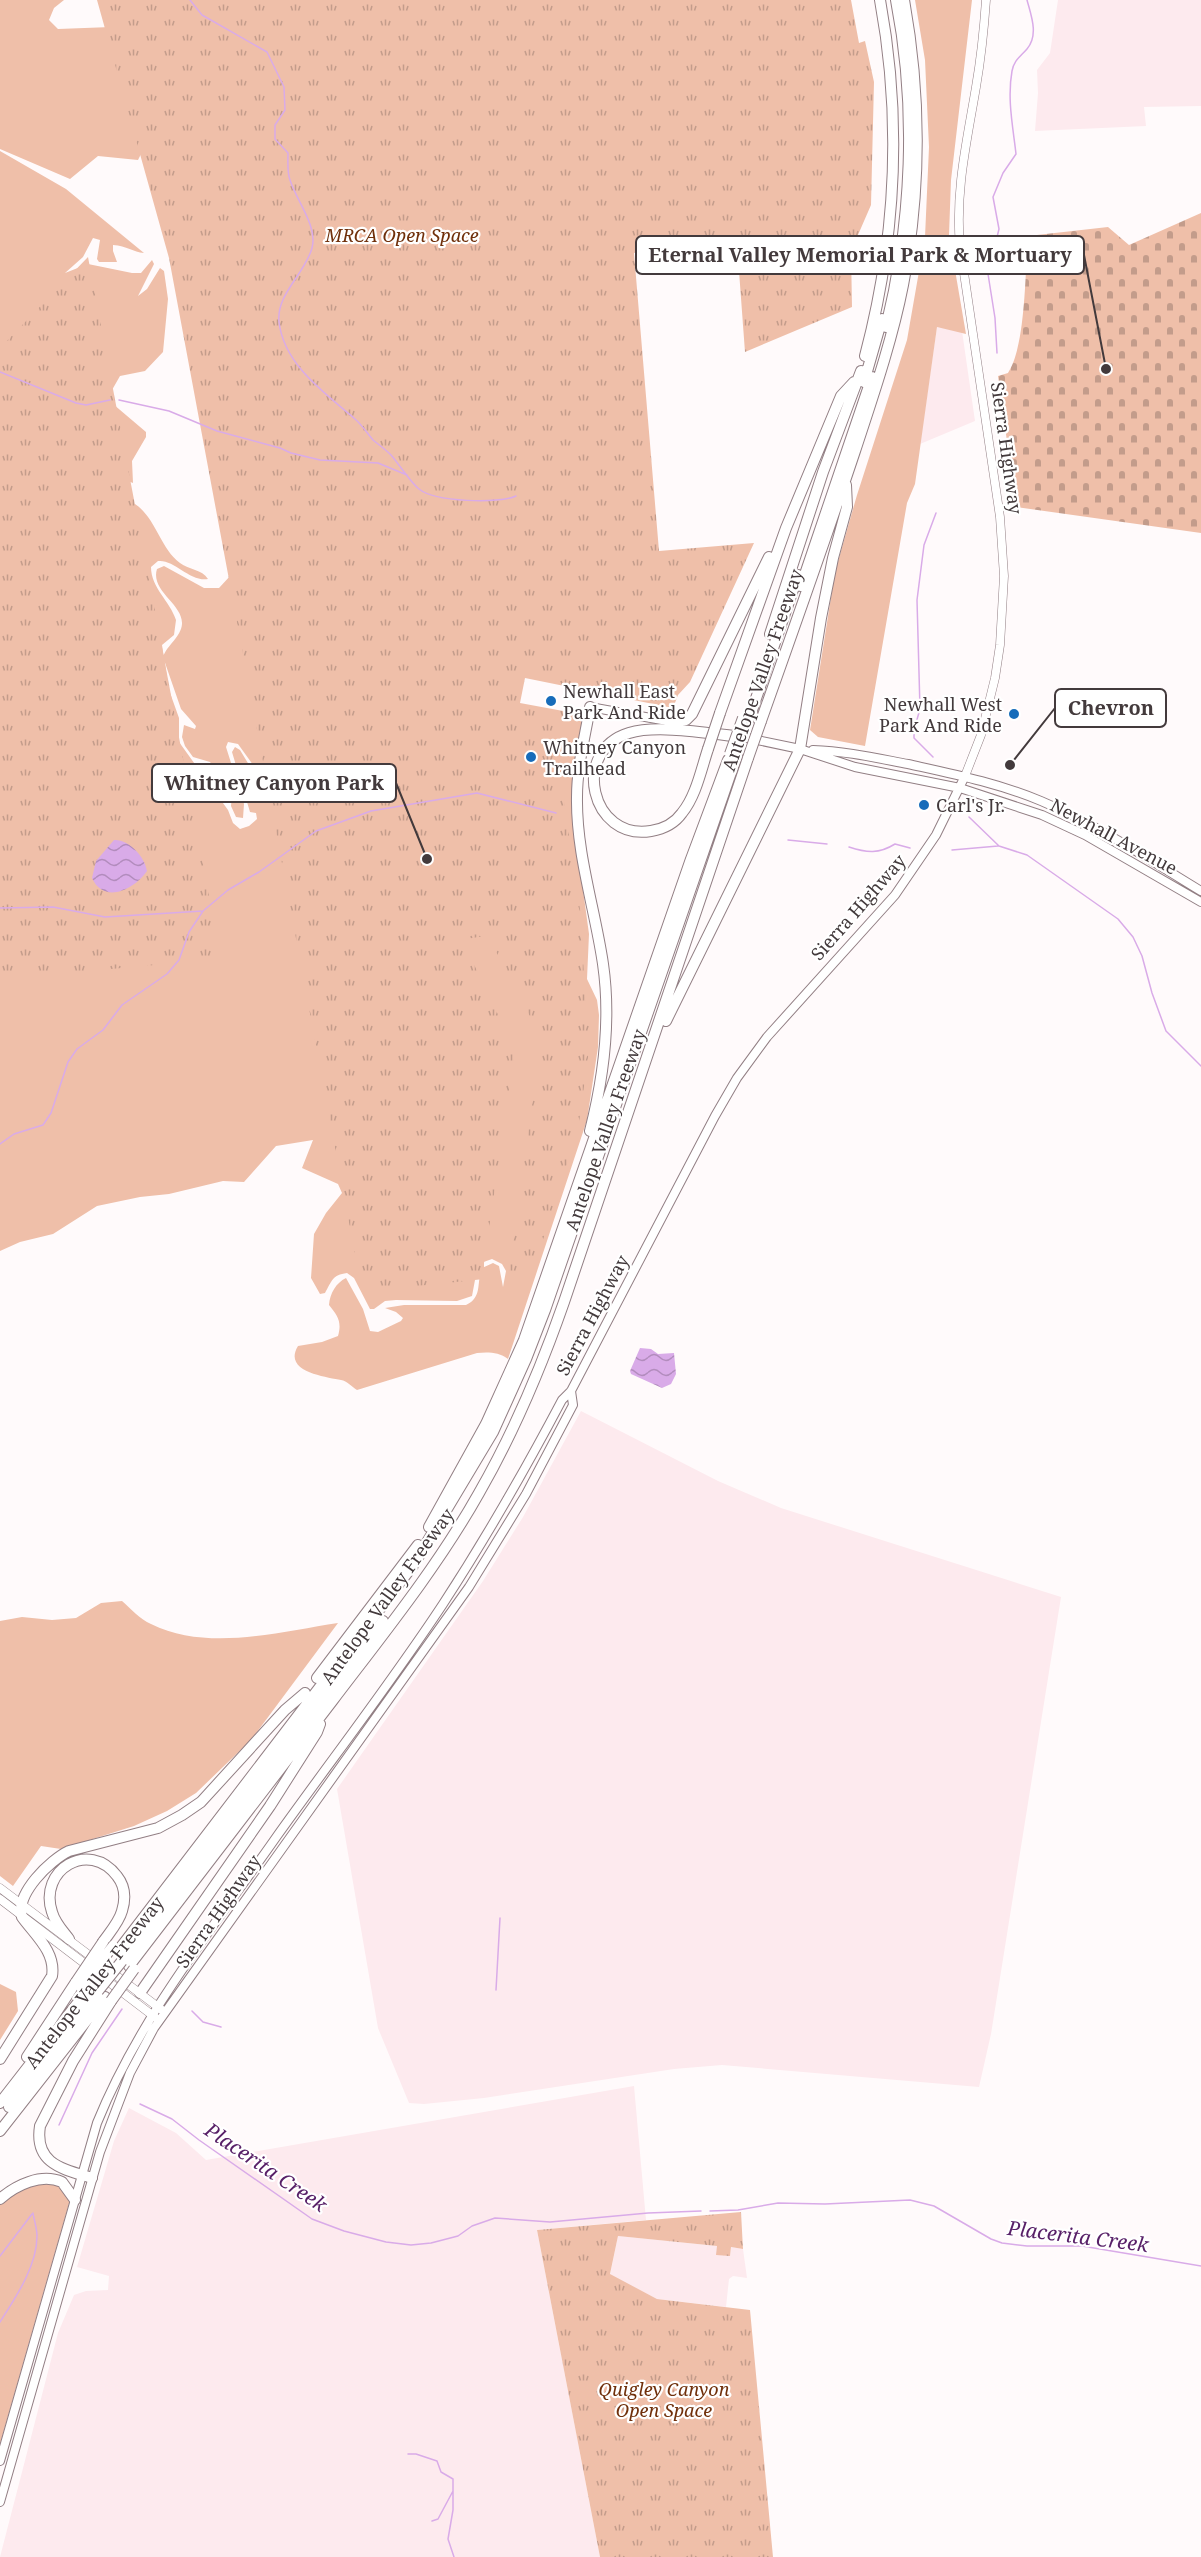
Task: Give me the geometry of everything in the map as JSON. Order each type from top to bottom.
[{"type":"highway","name":"Antelope Valley Freeway","points":[[0,2093],[81,1987],[120,1956],[306,1693],[420,1543],[471,1454],[530,1360],[646,1061],[752,719],[823,472],[860,375],[886,256],[892,179],[892,89],[880,0]]},
{"type":"highway","points":[[752,719],[870,365],[890,283],[901,196],[903,112],[899,49],[891,0]]},
{"type":"highway","points":[[752,719],[868,389],[894,292],[905,221],[909,136],[904,54],[896,0]]},
{"type":"highway","name":"Antelope Valley Freeway","points":[[120,1956],[139,1953],[443,1552],[479,1493],[509,1429],[588,1155],[691,859],[740,756],[752,719],[846,479],[899,307],[911,234],[916,112],[913,64],[903,0]]},
{"type":"highway","points":[[743,737],[656,730],[636,731],[619,737],[605,748],[596,763],[594,790],[600,807],[612,820],[627,829],[645,832],[678,819],[688,804],[708,749],[720,713],[786,528],[841,396],[860,375]]},
{"type":"highway","points":[[646,1061],[800,749],[821,618],[833,558],[847,507],[846,479]]},
{"type":"highway","points":[[669,722],[686,720],[692,714],[786,528]]},
{"type":"highway","points":[[588,1155],[588,1138],[602,1073],[606,1023],[603,964],[577,809],[580,759],[590,707]]},
{"type":"highway","points":[[530,1360],[740,756]]},
{"type":"highway","points":[[87,2177],[56,2166],[49,2161],[39,2145],[40,2126],[105,1996],[120,1956],[414,1564],[472,1469],[501,1405]]},
{"type":"highway","points":[[0,2120],[105,1996],[120,1956],[411,1584],[460,1511],[509,1429]]},
{"type":"highway","points":[[0,2059],[48,1985],[53,1973],[53,1962],[49,1952],[22,1917],[22,1903],[43,1868],[58,1856],[81,1847],[158,1828],[174,1821],[201,1802],[285,1710],[306,1693]]},
{"type":"highway","points":[[140,1993],[270,1806],[317,1732],[323,1712]]},
{"type":"highway","points":[[69,1939],[51,1910],[52,1882],[56,1874],[72,1862],[91,1859],[99,1861],[113,1871],[125,1892],[120,1916],[120,1956]]},
{"type":"highway","points":[[0,2103],[81,1987]]},
{"type":"highway","name":"Antelope Valley Freeway","points":[[0,2131],[105,1996]]},
{"type":"highway","points":[[0,2199],[18,2186],[50,2179],[63,2182],[75,2200]]},
{"type":"main road","name":"Sierra Highway","points":[[0,2502],[31,2395],[87,2177],[97,2123],[115,2078],[158,2006],[442,1605],[516,1488],[562,1400],[571,1391],[737,1078],[767,1036],[895,895],[936,835],[965,776],[981,735],[995,678],[1004,596],[1000,517],[958,222],[959,184],[977,84],[986,0]]},
{"type":"main road","name":"Newhall Avenue","points":[[590,707],[800,749],[855,767],[960,788],[1016,806],[1065,826],[1201,902]]},
{"type":"main road","name":"Newhall Avenue","points":[[800,749],[839,751],[965,776],[1042,801],[1128,844],[1201,891]]},
{"type":"main road","name":"Sierra Highway","points":[[0,2461],[75,2200],[87,2177],[130,2073],[160,2021],[469,1587],[533,1479],[573,1405],[571,1391]]},
{"type":"main road","points":[[0,1888],[166,2013]]},
{"type":"main road","points":[[0,1899],[160,2021]]},
{"type":"main road","points":[[19,2391],[31,2395]]},
{"type":"shaded area","points":[[1058,0],[1201,0],[1201,106],[1144,107],[1146,126],[1035,131],[1037,70],[1050,53]]},
{"type":"shaded area","points":[[937,327],[962,331],[975,421],[920,444]]},
{"type":"shaded area","points":[[581,1411],[718,1481],[781,1508],[1061,1597],[991,2034],[979,2087],[722,2065],[674,2069],[484,2098],[424,2104],[409,2103],[378,2028],[337,1789],[483,1581],[523,1517]]},
{"type":"shaded area","points":[[634,2086],[646,2220],[537,2230],[600,2557],[0,2557],[58,2333],[74,2295],[86,2291],[108,2290],[109,2276],[77,2267],[114,2141],[129,2108],[176,2133],[206,2160]]},
{"type":"shaded area","points":[[618,2236],[717,2246],[730,2256],[731,2247],[743,2249],[747,2278],[733,2276],[729,2279],[726,2307],[657,2299],[610,2275]]},
{"type":"green space","points":[[0,0],[64,0],[54,8],[49,20],[58,29],[111,27],[142,152],[138,160],[98,156],[70,179],[0,149]]},
{"type":"green space","name":"MRCA Open Space","points":[[97,0],[851,0],[859,43],[865,41],[874,82],[871,205],[851,251],[852,307],[745,352],[737,244],[634,253],[659,551],[754,543],[690,682],[678,695],[673,708],[525,678],[520,703],[574,713],[565,775],[564,802],[581,916],[585,998],[592,1028],[578,1130],[532,1274],[509,1276],[539,1055],[538,1042],[529,1014],[494,947],[491,935],[466,939],[468,952],[515,1050],[484,1263],[484,1279],[362,1292],[169,258]]},
{"type":"green space","points":[[915,0],[972,0],[951,180],[949,235],[966,334],[937,327],[915,484],[907,503],[865,746],[818,737],[810,730],[835,572],[857,495],[907,340],[925,237],[929,147],[925,60]]},
{"type":"green space","points":[[0,151],[66,189],[144,253],[113,245],[117,262],[99,262],[97,259],[100,240],[93,238],[83,257],[65,273],[88,264],[141,273],[152,260],[154,264],[138,296],[147,289],[160,268],[164,271],[168,299],[163,352],[145,371],[120,376],[112,390],[113,404],[146,432],[146,437],[132,461],[133,483],[128,481],[0,558]]},
{"type":"green space","points":[[1201,213],[1201,533],[1016,507],[998,376],[1008,373],[1018,345],[1024,307],[1028,236],[1108,227],[1129,245]]},
{"type":"green space","points":[[88,257],[221,959],[0,979],[0,348]]},
{"type":"green space","points":[[135,504],[148,517],[173,557],[180,563],[202,573],[208,579],[195,577],[164,561],[158,561],[151,567],[157,588],[176,620],[174,635],[162,645],[169,690],[179,718],[179,742],[228,810],[233,823],[240,829],[249,826],[257,819],[256,813],[250,812],[232,752],[235,747],[240,750],[260,783],[283,798],[572,718],[576,717],[582,722],[572,778],[572,809],[589,934],[587,979],[597,1000],[599,1015],[598,1047],[587,1120],[508,1359],[493,1353],[477,1353],[357,1390],[343,1381],[308,1372],[296,1362],[295,1355],[298,1346],[322,1342],[338,1336],[340,1327],[338,1319],[329,1305],[334,1289],[346,1278],[363,1309],[370,1331],[378,1332],[403,1318],[396,1312],[385,1308],[404,1305],[466,1305],[477,1294],[482,1268],[493,1263],[499,1266],[503,1287],[506,1271],[502,1264],[492,1259],[478,1264],[472,1296],[457,1301],[385,1301],[374,1309],[370,1309],[354,1278],[347,1273],[335,1277],[325,1293],[320,1294],[311,1278],[314,1234],[326,1213],[342,1193],[338,1184],[302,1168],[313,1140],[276,1146],[244,1182],[223,1181],[169,1194],[140,1197],[97,1206],[53,1234],[20,1242],[0,1251],[0,563]]},
{"type":"green space","points":[[164,566],[204,588],[219,588],[231,575],[276,788],[261,776],[238,744],[228,742],[226,747],[244,804],[243,818],[236,817],[231,806],[232,794],[210,762],[193,757],[182,737],[184,725],[195,729],[196,726],[181,709],[163,657],[179,633],[182,624],[178,610],[158,584],[157,569]]},
{"type":"green space","points":[[122,1601],[139,1617],[151,1624],[196,1637],[267,1635],[338,1623],[251,1740],[196,1793],[167,1811],[134,1826],[61,1849],[41,1846],[13,1886],[0,1876],[0,1621],[22,1617],[52,1620],[76,1618],[101,1603]]},
{"type":"green space","points":[[0,1984],[16,1992],[18,2011],[0,2040]]},
{"type":"green space","points":[[42,2183],[64,2185],[70,2200],[0,2444],[0,2204],[24,2188]]},
{"type":"green space","name":"Quigley Canyon Open Space","points":[[741,2212],[743,2249],[731,2247],[730,2256],[716,2255],[717,2246],[618,2236],[610,2274],[657,2299],[750,2310],[773,2557],[600,2557],[537,2230]]},
{"type":"water","points":[[114,840],[120,840],[131,846],[143,860],[147,871],[142,878],[127,888],[112,892],[104,891],[92,878],[96,861]]},
{"type":"water","points":[[640,1348],[651,1349],[658,1354],[674,1353],[676,1374],[671,1384],[662,1388],[631,1374],[630,1371]]},
{"type":"waterway","points":[[190,0],[202,15],[267,52],[284,87],[285,110],[275,125],[275,139],[288,153],[289,177],[309,222],[313,240],[308,257],[286,293],[279,312],[282,337],[297,365],[319,388],[358,421],[373,440],[391,455],[419,489],[439,497],[452,499],[482,501],[508,499],[516,496]]},
{"type":"waterway","points":[[997,353],[995,318],[988,274],[999,229],[993,197],[1003,173],[1016,154],[1010,92],[1014,64],[1033,38],[1032,18],[1027,0]]},
{"type":"waterway","points":[[0,372],[76,403],[86,405],[110,400]]},
{"type":"waterway","points":[[119,400],[169,411],[217,431],[291,453],[320,460],[378,463],[407,475]]},
{"type":"waterway","points":[[933,757],[914,738],[914,730],[920,709],[917,600],[924,545],[936,513]]},
{"type":"waterway","points":[[0,908],[53,907],[105,917],[203,911],[228,890],[259,872],[316,831],[371,811],[477,793],[556,813]]},
{"type":"waterway","points":[[969,817],[999,846],[1027,855],[1118,919],[1133,937],[1142,956],[1166,1031],[1201,1066]]},
{"type":"waterway","points":[[788,840],[827,844]]},
{"type":"waterway","points":[[849,847],[873,852],[884,850],[895,844],[910,848]]},
{"type":"waterway","points":[[952,850],[998,846]]},
{"type":"waterway","points":[[0,1144],[14,1134],[43,1125],[51,1113],[68,1062],[77,1049],[103,1030],[122,1005],[167,974],[179,960],[189,932],[203,911]]},
{"type":"waterway","points":[[496,1990],[500,1918]]},
{"type":"waterway","points":[[59,2125],[92,2053],[122,2009]]},
{"type":"waterway","points":[[192,2011],[203,2022],[221,2027]]},
{"type":"waterway","name":"Placerita Creek","points":[[140,2104],[172,2119],[312,2219],[344,2231],[386,2242],[411,2245],[431,2243],[458,2236],[472,2226],[495,2218],[550,2222],[648,2213],[701,2211]]},
{"type":"waterway","name":"Placerita Creek","points":[[710,2211],[738,2210],[778,2203],[825,2204],[910,2200],[934,2206],[1002,2243],[1027,2246],[1082,2246],[1201,2266]]},
{"type":"waterway","points":[[0,2322],[30,2270],[37,2236],[33,2213]]},
{"type":"waterway","points":[[0,2256],[32,2214]]},
{"type":"waterway","points":[[408,2454],[416,2454],[437,2461],[441,2472],[453,2479],[453,2510],[448,2539],[454,2557]]},
{"type":"waterway","points":[[432,2521],[438,2519],[453,2491]]},
{"type":"place","name":"Eternal Valley Memorial Park & Mortuary","points":[[1106,369]]},
{"type":"place","name":"Newhall East Park And Ride","points":[[551,701]]},
{"type":"place","name":"Newhall West Park And Ride","points":[[1014,714]]},
{"type":"place","name":"Whitney Canyon Trailhead","points":[[531,757]]},
{"type":"place","name":"Chevron","points":[[1010,765]]},
{"type":"place","name":"Carl's Jr.","points":[[924,805]]},
{"type":"place","name":"Whitney Canyon Park","points":[[427,859]]}]
